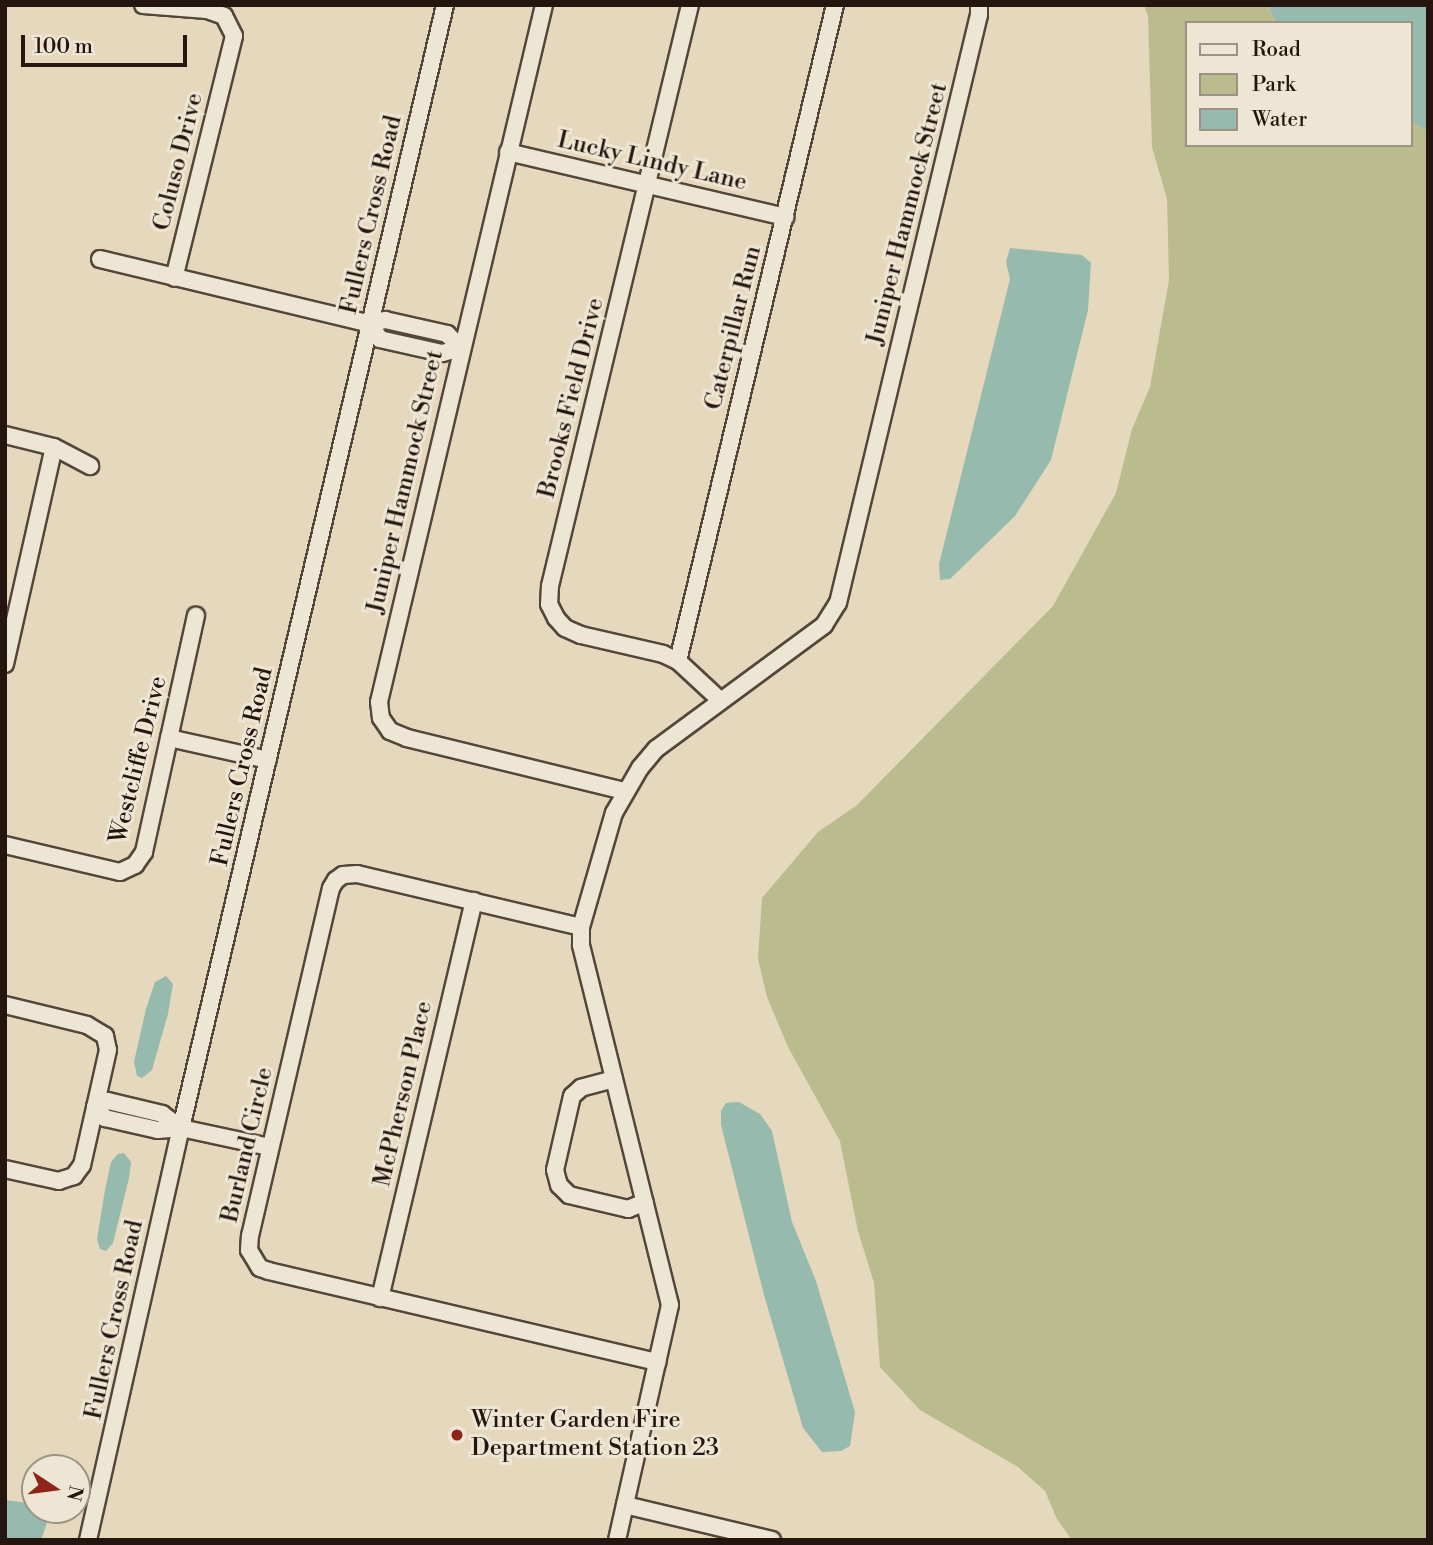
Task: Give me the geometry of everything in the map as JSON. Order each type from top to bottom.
[{"type":"street","name":"Coluso Drive","points":[[143,5],[228,10],[234,36],[174,278]]},
{"type":"street","name":"Fullers Cross Road","points":[[88,1540],[181,1128],[445,5]]},
{"type":"street","name":"Juniper Hammock Street","points":[[544,5],[381,688],[381,718],[390,731],[407,738],[625,791]]},
{"type":"street","name":"Brooks Field Drive","points":[[690,5],[550,586],[550,604],[555,618],[573,631],[663,654],[678,661],[720,699]]},
{"type":"street","name":"Caterpillar Run","points":[[678,661],[835,5]]},
{"type":"street","name":"Juniper Hammock Street","points":[[617,1540],[670,1305],[580,945],[582,927],[606,839],[625,791],[656,749],[720,699],[824,625],[838,603],[979,16],[979,5]]},
{"type":"street","name":"Lucky Lindy Lane","points":[[508,152],[785,217]]},
{"type":"street","points":[[100,259],[370,324],[380,339],[442,353],[461,348]]},
{"type":"street","points":[[5,435],[54,447],[90,466]]},
{"type":"street","points":[[5,664],[54,447]]},
{"type":"street","name":"Westcliffe Drive","points":[[5,845],[120,872],[135,865],[144,852],[196,616]]},
{"type":"street","points":[[169,738],[268,760]]},
{"type":"street","name":"Burland Circle","points":[[582,927],[357,874],[343,875],[336,880],[331,888],[270,1147],[249,1250],[260,1268],[269,1271],[657,1362]]},
{"type":"street","name":"McPherson Place","points":[[380,1298],[474,901]]},
{"type":"street","points":[[5,1005],[87,1025],[105,1036],[108,1050],[82,1165],[74,1176],[59,1181],[5,1169]]},
{"type":"street","points":[[614,1079],[580,1088],[572,1096],[555,1170],[559,1185],[569,1195],[628,1209],[645,1202]]},
{"type":"street","points":[[95,1107],[108,1101],[162,1114],[181,1128],[270,1147]]},
{"type":"street","points":[[625,1505],[772,1540]]},
{"type":"green space","points":[[1144,5],[1268,5],[1275,21],[1184,21],[1184,147],[1412,147],[1412,121],[1428,132],[1428,1540],[1072,1540],[1057,1519],[1045,1491],[1018,1467],[920,1410],[880,1367],[874,1283],[858,1231],[840,1141],[788,1047],[767,997],[758,959],[762,898],[818,832],[857,805],[1053,606],[1116,493],[1132,429],[1150,387],[1169,280],[1167,199],[1152,147],[1148,16]]},
{"type":"water","points":[[1268,5],[1428,5],[1428,132],[1412,121],[1412,21],[1275,21]]},
{"type":"water","points":[[1010,248],[1082,255],[1091,263],[1088,310],[1051,460],[1015,516],[950,579],[940,580],[939,564],[1010,279],[1006,262]]},
{"type":"water","points":[[166,976],[173,984],[168,1014],[152,1070],[142,1078],[137,1076],[134,1062],[146,1009],[155,982]]},
{"type":"water","points":[[739,1102],[760,1114],[772,1131],[792,1222],[816,1281],[855,1412],[850,1446],[841,1451],[822,1452],[803,1428],[764,1295],[721,1125],[721,1111],[726,1103]]},
{"type":"water","points":[[124,1153],[131,1162],[129,1178],[113,1243],[106,1251],[100,1249],[97,1239],[105,1190],[111,1162],[118,1154]]},
{"type":"water","points":[[5,1500],[21,1502],[21,1524],[47,1524],[41,1540],[5,1540]]},
{"type":"place","name":"Winter Garden Fire Department Station 23","points":[[457,1435]]}]
